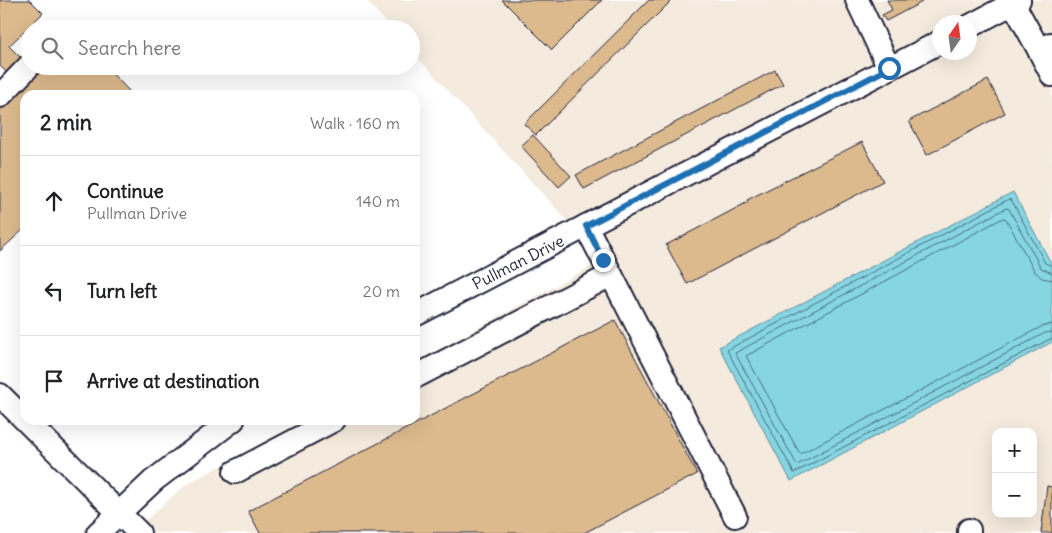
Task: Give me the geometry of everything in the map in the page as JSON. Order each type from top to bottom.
[{"type":"street","points":[[857,0],[889,68]]},
{"type":"street","points":[[977,22],[1016,1],[1046,47],[1052,75]]},
{"type":"street","name":"Pullman Drive","points":[[420,312],[932,46]]},
{"type":"street","points":[[0,96],[20,75]]},
{"type":"street","points":[[586,226],[735,516]]},
{"type":"street","points":[[420,374],[611,275]]},
{"type":"street","points":[[0,395],[20,415]]},
{"type":"street","points":[[30,425],[139,533]]},
{"type":"street","points":[[98,533],[153,481],[226,425]]},
{"type":"street","points":[[235,472],[324,425]]},
{"type":"shaded area","points":[[366,0],[1052,0],[1052,533],[131,533],[187,484],[297,425],[420,425],[420,359],[603,260],[420,60],[420,20],[384,20]]},
{"type":"water","points":[[1013,192],[1052,265],[1052,342],[791,481],[719,347]]},
{"type":"building","points":[[0,0],[30,0],[43,13],[36,20],[20,20],[20,35],[9,46],[20,57],[20,63],[9,75],[0,66]]},
{"type":"building","points":[[502,0],[602,0],[552,50]]},
{"type":"building","points":[[649,0],[672,0],[536,135],[524,124]]},
{"type":"building","points":[[887,0],[921,0],[922,2],[886,21],[882,15],[892,10]]},
{"type":"building","points":[[775,70],[783,84],[584,189],[576,175]]},
{"type":"building","points":[[31,75],[114,75],[128,90],[20,90],[20,233],[0,251],[0,105]]},
{"type":"building","points":[[988,80],[1005,113],[927,155],[909,121]]},
{"type":"building","points":[[533,135],[571,176],[559,187],[521,146]]},
{"type":"building","points":[[862,142],[883,181],[687,284],[666,245],[748,202],[747,200]]},
{"type":"building","points":[[615,320],[697,474],[584,533],[260,533],[248,511],[413,425],[420,425],[420,421]]},
{"type":"building","points":[[1047,486],[1052,487],[1052,533],[1041,533]]},
{"type":"route","points":[[603,260],[586,226],[889,68]]}]
